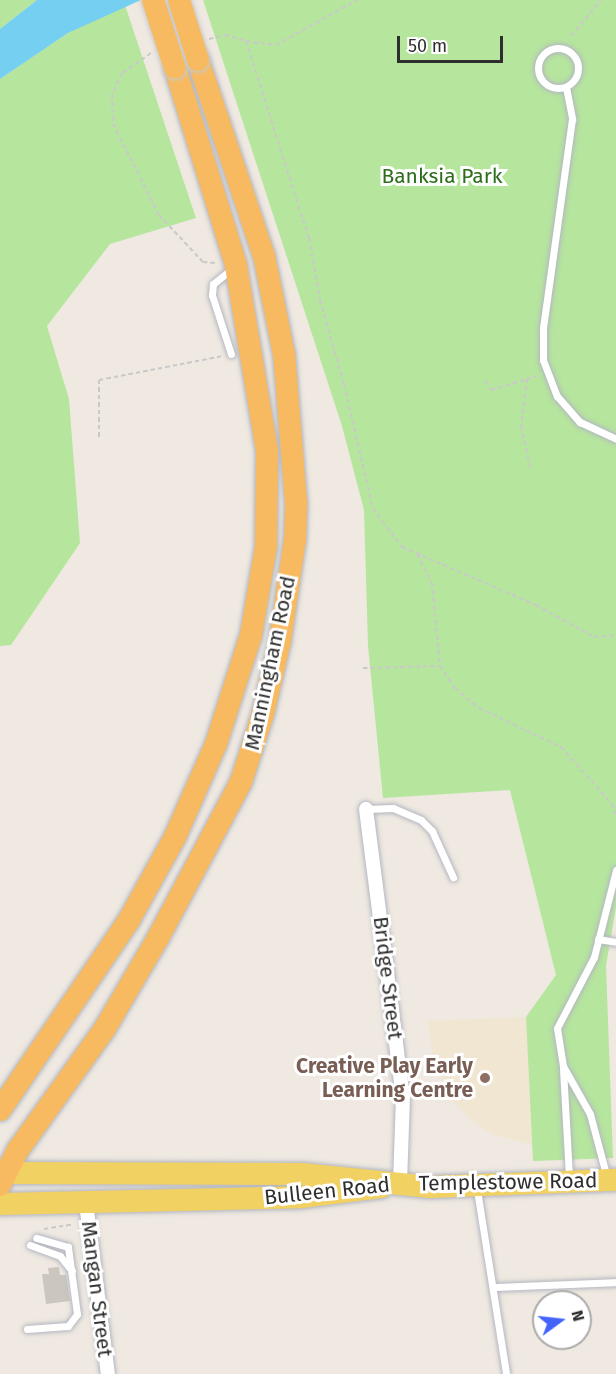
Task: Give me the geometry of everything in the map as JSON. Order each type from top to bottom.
[{"type":"highway","name":"Manningham Road","points":[[0,1110],[129,920],[175,837],[213,752],[251,635],[266,546],[268,501],[260,397],[236,266],[153,0]]},
{"type":"highway","name":"Manningham Road","points":[[2,1177],[18,1150],[104,1029],[158,938],[241,782],[263,714],[288,595],[296,502],[284,354],[264,255],[200,50],[179,0]]},
{"type":"highway","points":[[229,703],[263,714]]},
{"type":"main road","name":"Bulleen Road","points":[[2,1177],[302,1174],[400,1184]]},
{"type":"main road","name":"Templestowe Road","points":[[400,1184],[476,1185],[612,1180]]},
{"type":"main road","name":"Bulleen Road","points":[[0,1204],[88,1213],[301,1197],[400,1184]]},
{"type":"street","name":"Bridge Street","points":[[366,809],[403,1097],[400,1184]]},
{"type":"street","name":"Mangan Street","points":[[88,1213],[108,1374]]},
{"type":"lane","points":[[551,49],[570,51],[578,62],[577,75],[566,87],[550,86],[540,77],[538,64],[551,49]]},
{"type":"lane","points":[[566,87],[572,118],[543,329],[543,360],[557,396],[580,422],[616,439]]},
{"type":"lane","points":[[231,354],[212,295],[213,284],[236,266]]},
{"type":"lane","points":[[366,809],[393,808],[421,820],[432,831],[453,877]]},
{"type":"lane","points":[[570,1180],[563,1066],[557,1040],[559,1018],[585,978],[616,870]]},
{"type":"lane","points":[[597,939],[616,942]]},
{"type":"lane","points":[[563,1066],[596,1131],[612,1180]]},
{"type":"lane","points":[[476,1185],[506,1374]]},
{"type":"lane","points":[[27,1329],[68,1326],[75,1321],[73,1272],[68,1247],[36,1238]]},
{"type":"lane","points":[[30,1245],[60,1256],[73,1272]]},
{"type":"lane","points":[[494,1287],[616,1282]]},
{"type":"path","points":[[200,50],[225,35],[246,41],[276,45],[357,0]]},
{"type":"path","points":[[572,36],[601,0]]},
{"type":"path","points":[[246,41],[309,238],[320,300],[344,384],[373,509],[402,547],[536,605],[594,637],[616,635]]},
{"type":"path","points":[[158,51],[147,54],[122,73],[112,94],[113,124],[159,216],[203,262],[236,266]]},
{"type":"path","points":[[99,437],[99,380],[231,354]]},
{"type":"path","points":[[485,381],[491,390],[548,373]]},
{"type":"path","points":[[527,379],[521,426],[531,470]]},
{"type":"path","points":[[417,554],[432,583],[440,666],[454,688],[479,708],[561,747],[612,804],[616,815]]},
{"type":"path","points":[[363,668],[440,666]]},
{"type":"path","points":[[38,1230],[88,1213]]},
{"type":"shaded area","name":"Creative Play Early Learning Centre","points":[[526,1017],[532,1145],[492,1134],[470,1119],[449,1097],[433,1059],[428,1021]]},
{"type":"green space","points":[[0,0],[37,0],[0,29]]},
{"type":"green space","name":"Banksia Park","points":[[203,0],[616,0],[616,907],[606,966],[613,1158],[533,1161],[526,1017],[556,975],[510,790],[383,798],[368,646],[364,510],[342,426]]},
{"type":"green space","points":[[125,5],[196,218],[110,244],[47,326],[69,399],[80,543],[11,645],[0,646],[0,79],[68,33]]},
{"type":"water","points":[[37,0],[141,0],[68,33],[0,79],[0,29]]},
{"type":"building","points":[[59,1267],[60,1275],[66,1275],[70,1301],[46,1304],[42,1274],[49,1274],[48,1268]]},
{"type":"place","name":"Creative Play Early Learning Centre","points":[[485,1078]]}]
